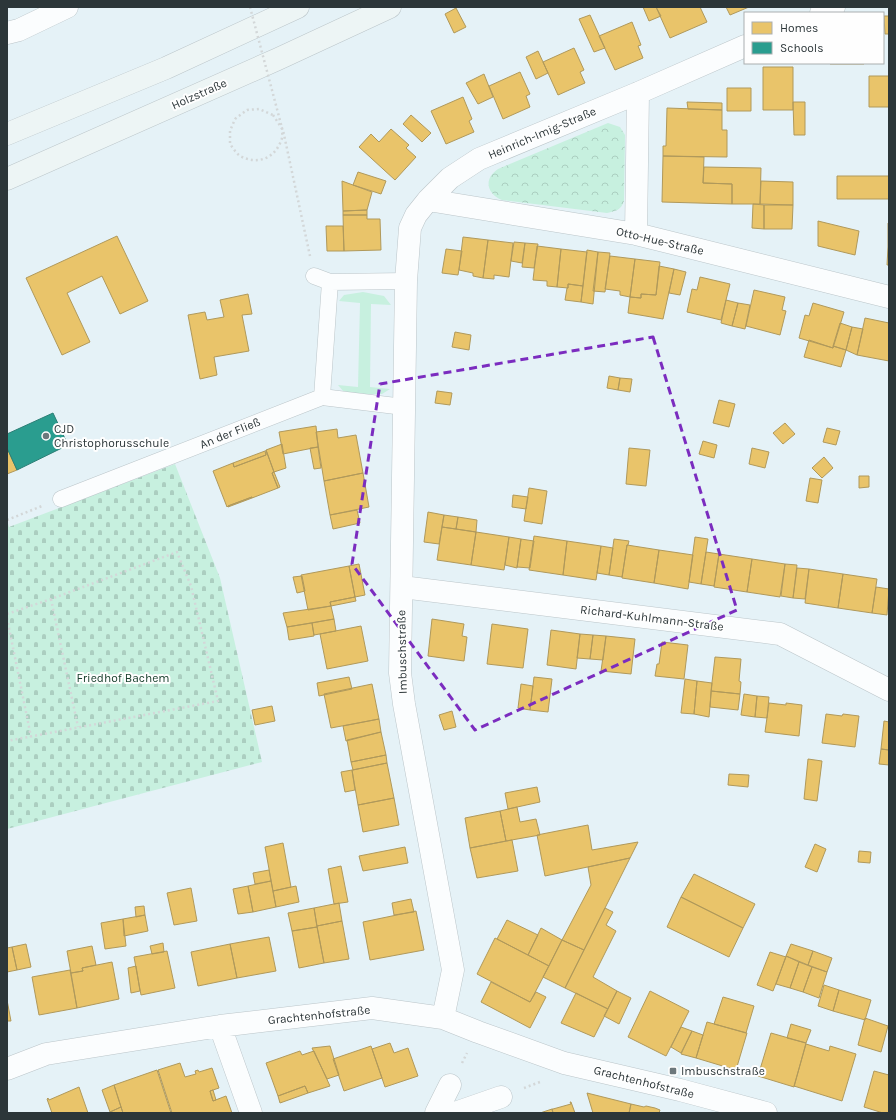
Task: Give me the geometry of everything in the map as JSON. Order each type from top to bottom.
[{"type":"main road","points":[[7,134],[166,68],[298,7]]},
{"type":"main road","name":"Holzstraße","points":[[7,179],[271,62],[390,7]]},
{"type":"street","points":[[7,33],[19,30],[67,7]]},
{"type":"street","points":[[822,12],[834,7]]},
{"type":"street","name":"Heinrich-Imig-Straße","points":[[406,281],[410,228],[416,215],[428,200],[450,178],[479,160],[744,46]]},
{"type":"street","points":[[636,234],[638,93]]},
{"type":"street","name":"Otto-Hue-Straße","points":[[428,200],[636,234],[889,297]]},
{"type":"street","name":"Imbuschstraße","points":[[406,281],[400,673],[404,704],[453,970],[443,1018]]},
{"type":"street","name":"Richard-Kuhlmann-Straße","points":[[402,587],[780,634],[889,690]]},
{"type":"street","name":"Grachtenhofstraße","points":[[7,1069],[46,1054],[220,1026],[372,1008],[443,1018],[564,1062],[680,1090],[766,1113]]},
{"type":"street","points":[[220,1026],[251,1113]]},
{"type":"street","points":[[436,1113],[450,1085]]},
{"type":"street","points":[[456,1113],[501,1097]]},
{"type":"lane","points":[[314,276],[330,282],[406,281]]},
{"type":"lane","points":[[322,397],[330,282]]},
{"type":"lane","name":"An der Fließ","points":[[61,499],[322,397],[404,407]]},
{"type":"path","points":[[250,7],[282,128],[282,140],[274,152],[265,159],[253,161],[239,155],[230,144],[230,131],[235,119],[247,110],[259,109],[273,115],[283,130],[314,276]]},
{"type":"path","points":[[7,520],[61,499]]},
{"type":"path","points":[[7,614],[177,552],[191,586],[218,701],[7,741]]},
{"type":"path","points":[[51,599],[78,727]]},
{"type":"path","points":[[7,618],[31,737]]},
{"type":"path","points":[[450,1085],[478,1032]]},
{"type":"path","points":[[501,1097],[554,1076],[564,1062]]},
{"type":"highlighted area","points":[[653,337],[737,610],[475,730],[352,564],[380,384]]},
{"type":"green space","points":[[608,123],[620,127],[625,135],[624,201],[618,210],[607,213],[502,200],[490,190],[490,177],[498,169]]},
{"type":"green space","points":[[363,292],[384,296],[391,305],[371,304],[370,387],[390,389],[382,394],[344,392],[338,385],[358,387],[360,303],[339,301],[344,295]]},
{"type":"green space","name":"Friedhof Bachem","points":[[175,464],[220,578],[262,762],[7,829],[7,520],[9,527]]},
{"type":"building: Homes","points":[[643,7],[656,7],[661,16],[649,21]]},
{"type":"building: Homes","points":[[656,7],[700,7],[707,22],[670,38]]},
{"type":"building: Homes","points":[[726,7],[749,7],[730,15]]},
{"type":"building: Homes","points":[[456,8],[466,27],[454,33],[445,14]]},
{"type":"building: Homes","points":[[590,15],[605,48],[594,52],[579,19]]},
{"type":"building: Homes","points":[[884,16],[889,16],[889,34],[885,34]]},
{"type":"building: Homes","points":[[632,22],[641,45],[638,46],[643,58],[615,70],[599,36]]},
{"type":"building: Homes","points":[[574,48],[584,70],[580,72],[585,83],[558,95],[543,62]]},
{"type":"building: Homes","points":[[538,51],[548,73],[536,79],[526,57]]},
{"type":"building: Homes","points":[[763,67],[793,67],[793,110],[763,110]]},
{"type":"building: Homes","points":[[520,72],[530,94],[526,96],[530,107],[503,119],[489,86]]},
{"type":"building: Homes","points":[[484,74],[493,97],[478,104],[466,83]]},
{"type":"building: Homes","points":[[869,76],[889,76],[889,107],[869,107]]},
{"type":"building: Homes","points":[[727,88],[751,88],[751,111],[727,111]]},
{"type":"building: Homes","points":[[463,97],[472,119],[469,121],[474,132],[446,144],[431,111]]},
{"type":"building: Homes","points":[[687,102],[722,103],[722,110],[688,109]]},
{"type":"building: Homes","points":[[793,102],[805,102],[805,135],[794,135]]},
{"type":"building: Homes","points":[[667,108],[722,110],[722,130],[727,130],[727,157],[663,156],[663,146],[666,146]]},
{"type":"building: Homes","points":[[411,115],[431,133],[422,142],[403,124]]},
{"type":"building: Homes","points":[[391,129],[409,145],[406,148],[416,157],[395,180],[359,147],[371,134],[379,142]]},
{"type":"building: Homes","points":[[663,156],[704,157],[703,183],[732,184],[732,204],[662,202]]},
{"type":"building: Homes","points":[[704,167],[761,168],[760,204],[732,204],[732,184],[703,183]]},
{"type":"building: Homes","points":[[358,172],[386,181],[381,194],[353,185]]},
{"type":"building: Homes","points":[[837,176],[889,176],[889,199],[837,199]]},
{"type":"building: Homes","points":[[342,181],[372,192],[367,210],[343,211]]},
{"type":"building: Homes","points":[[761,181],[793,182],[793,205],[760,204]]},
{"type":"building: Homes","points":[[753,204],[764,205],[764,229],[752,228]]},
{"type":"building: Homes","points":[[764,205],[793,205],[792,229],[764,229]]},
{"type":"building: Homes","points":[[367,210],[367,215],[343,215],[343,211]]},
{"type":"building: Homes","points":[[343,215],[367,215],[367,219],[380,219],[381,250],[344,251]]},
{"type":"building: Homes","points":[[818,221],[859,231],[855,255],[818,246]]},
{"type":"building: Homes","points":[[889,223],[889,247],[888,247]]},
{"type":"building: Homes","points":[[326,226],[343,226],[344,251],[327,251]]},
{"type":"building: Homes","points":[[117,236],[148,301],[120,314],[102,276],[67,293],[90,342],[62,355],[26,278]]},
{"type":"building: Homes","points":[[463,237],[488,240],[483,278],[473,276],[473,273],[459,270]]},
{"type":"building: Homes","points":[[488,240],[513,243],[509,277],[494,275],[494,279],[483,278]]},
{"type":"building: Homes","points":[[514,242],[525,243],[522,263],[511,261]]},
{"type":"building: Homes","points":[[525,243],[538,244],[534,268],[522,267]]},
{"type":"building: Homes","points":[[537,246],[561,249],[557,287],[547,286],[547,281],[533,280]]},
{"type":"building: Homes","points":[[888,247],[889,265],[887,265]]},
{"type":"building: Homes","points":[[446,249],[462,251],[458,275],[442,273]]},
{"type":"building: Homes","points":[[561,249],[587,252],[583,286],[568,284],[568,288],[557,287]]},
{"type":"building: Homes","points":[[587,250],[598,252],[593,304],[581,302]]},
{"type":"building: Homes","points":[[598,252],[610,253],[605,292],[593,291]]},
{"type":"building: Homes","points":[[610,256],[635,259],[630,297],[620,295],[620,291],[605,289]]},
{"type":"building: Homes","points":[[635,259],[660,262],[656,295],[641,294],[641,298],[630,297]]},
{"type":"building: Homes","points":[[659,266],[674,269],[663,319],[628,313],[630,297],[641,298],[641,294],[656,295]]},
{"type":"building: Homes","points":[[674,269],[686,272],[680,295],[669,293]]},
{"type":"building: Homes","points":[[700,277],[730,284],[721,320],[687,312],[692,289],[697,290]]},
{"type":"building: Homes","points":[[568,284],[583,286],[581,302],[565,300]]},
{"type":"building: Homes","points":[[754,290],[785,297],[782,310],[786,311],[780,335],[746,326]]},
{"type":"building: Homes","points":[[248,294],[252,314],[242,315],[249,351],[214,357],[217,375],[200,379],[188,315],[205,312],[207,320],[224,317],[220,300]]},
{"type":"building: Homes","points":[[726,300],[738,303],[732,326],[721,323]]},
{"type":"building: Homes","points":[[738,303],[750,305],[745,329],[732,326]]},
{"type":"building: Homes","points":[[813,303],[844,312],[833,348],[799,338],[805,315],[809,316]]},
{"type":"building: Homes","points":[[865,318],[889,323],[889,361],[857,355]]},
{"type":"building: Homes","points":[[840,323],[852,327],[846,350],[833,346]]},
{"type":"building: Homes","points":[[852,327],[863,329],[857,355],[846,350]]},
{"type":"building: Homes","points":[[455,332],[471,335],[469,350],[452,347]]},
{"type":"building: Homes","points":[[809,340],[833,348],[833,346],[846,350],[841,367],[804,357]]},
{"type":"building: Homes","points":[[609,376],[620,378],[618,390],[607,388]]},
{"type":"building: Homes","points":[[620,378],[632,379],[630,392],[618,390]]},
{"type":"building: Homes","points":[[437,391],[452,393],[450,405],[435,403]]},
{"type":"building: Homes","points":[[719,400],[735,404],[729,427],[713,423]]},
{"type":"building: Homes","points":[[785,423],[795,434],[783,444],[773,433]]},
{"type":"building: Homes","points":[[316,426],[318,447],[283,454],[279,432]]},
{"type":"building: Homes","points":[[827,428],[840,431],[836,445],[823,442]]},
{"type":"building: Homes","points":[[337,429],[338,438],[356,435],[363,473],[324,481],[316,432]]},
{"type":"building: Homes","points":[[703,441],[717,445],[714,458],[699,454]]},
{"type":"building: Homes","points":[[282,444],[286,468],[274,472],[266,450]]},
{"type":"building: Homes","points":[[318,447],[321,468],[314,469],[310,448]]},
{"type":"building: Homes","points":[[7,448],[17,470],[7,474]]},
{"type":"building: Homes","points":[[629,448],[650,450],[646,486],[626,484]]},
{"type":"building: Homes","points":[[752,448],[769,452],[765,468],[749,464]]},
{"type":"building: Homes","points":[[266,450],[274,472],[272,473],[278,488],[227,507],[213,471],[233,463],[234,467],[266,455]]},
{"type":"building: Homes","points":[[265,451],[266,455],[234,467],[233,463]]},
{"type":"building: Homes","points":[[824,457],[833,468],[822,478],[812,468]]},
{"type":"building: Homes","points":[[274,472],[280,487],[278,488],[272,473]]},
{"type":"building: Homes","points":[[363,473],[369,507],[330,515],[324,481]]},
{"type":"building: Homes","points":[[859,476],[869,476],[869,487],[859,488]]},
{"type":"building: Homes","points":[[810,478],[822,480],[818,503],[806,501]]},
{"type":"building: Homes","points":[[529,488],[547,491],[542,524],[524,521]]},
{"type":"building: Homes","points":[[513,495],[528,497],[526,509],[512,507]]},
{"type":"building: Homes","points":[[252,498],[228,507],[228,506]]},
{"type":"building: Homes","points":[[357,510],[360,523],[333,529],[330,515]]},
{"type":"building: Homes","points":[[428,512],[444,515],[439,544],[424,542]]},
{"type":"building: Homes","points":[[444,515],[458,517],[456,529],[442,527]]},
{"type":"building: Homes","points":[[458,517],[477,520],[476,532],[456,529]]},
{"type":"building: Homes","points":[[442,527],[476,532],[471,565],[437,560]]},
{"type":"building: Homes","points":[[476,532],[509,537],[504,570],[471,565]]},
{"type":"building: Homes","points":[[534,536],[567,541],[563,575],[529,570]]},
{"type":"building: Homes","points":[[509,537],[521,539],[517,568],[505,565]]},
{"type":"building: Homes","points":[[695,537],[708,539],[701,584],[689,582]]},
{"type":"building: Homes","points":[[521,539],[534,541],[530,568],[517,567]]},
{"type":"building: Homes","points":[[614,539],[629,541],[622,577],[609,575]]},
{"type":"building: Homes","points":[[567,541],[601,546],[596,580],[563,575]]},
{"type":"building: Homes","points":[[627,545],[659,550],[654,583],[622,578]]},
{"type":"building: Homes","points":[[601,546],[613,548],[609,575],[597,573]]},
{"type":"building: Homes","points":[[659,550],[693,555],[688,589],[654,583]]},
{"type":"building: Homes","points":[[706,552],[719,554],[714,586],[701,584]]},
{"type":"building: Homes","points":[[719,554],[752,559],[747,592],[714,587]]},
{"type":"building: Homes","points":[[752,559],[785,564],[780,597],[747,592]]},
{"type":"building: Homes","points":[[359,564],[365,595],[355,597],[349,566]]},
{"type":"building: Homes","points":[[785,564],[797,565],[793,598],[781,596]]},
{"type":"building: Homes","points":[[349,566],[355,597],[330,602],[331,606],[308,610],[301,575]]},
{"type":"building: Homes","points":[[797,568],[809,569],[805,599],[793,598]]},
{"type":"building: Homes","points":[[809,569],[843,574],[838,608],[805,603]]},
{"type":"building: Homes","points":[[843,574],[877,579],[872,613],[838,608]]},
{"type":"building: Homes","points":[[302,576],[305,591],[297,593],[293,577]]},
{"type":"building: Homes","points":[[876,587],[889,589],[887,615],[872,613]]},
{"type":"building: Homes","points":[[355,597],[356,601],[331,606],[330,602]]},
{"type":"building: Homes","points":[[331,606],[334,619],[287,627],[283,613]]},
{"type":"building: Homes","points":[[334,619],[336,631],[314,635],[312,623]]},
{"type":"building: Homes","points":[[432,619],[464,624],[462,636],[467,637],[464,661],[428,656]]},
{"type":"building: Homes","points":[[312,623],[314,636],[289,640],[287,627]]},
{"type":"building: Homes","points":[[492,624],[528,629],[523,668],[487,664]]},
{"type":"building: Homes","points":[[361,626],[368,661],[327,669],[320,634]]},
{"type":"building: Homes","points":[[551,630],[580,634],[576,669],[547,665]]},
{"type":"building: Homes","points":[[580,634],[593,635],[590,659],[577,658]]},
{"type":"building: Homes","points":[[593,635],[606,636],[603,660],[590,659]]},
{"type":"building: Homes","points":[[606,636],[635,639],[631,674],[601,671]]},
{"type":"building: Homes","points":[[662,642],[688,645],[684,679],[655,676],[657,664],[659,664]]},
{"type":"building: Homes","points":[[715,657],[741,659],[739,681],[741,682],[740,694],[711,691]]},
{"type":"building: Homes","points":[[349,677],[352,689],[319,696],[317,683]]},
{"type":"building: Homes","points":[[534,677],[552,679],[548,712],[530,710]]},
{"type":"building: Homes","points":[[685,679],[697,681],[694,714],[681,713]]},
{"type":"building: Homes","points":[[697,681],[712,683],[709,717],[694,714]]},
{"type":"building: Homes","points":[[372,684],[379,719],[331,728],[324,694]]},
{"type":"building: Homes","points":[[521,684],[533,686],[530,710],[518,708]]},
{"type":"building: Homes","points":[[711,691],[740,694],[738,710],[710,707]]},
{"type":"building: Homes","points":[[744,694],[757,696],[755,717],[741,715]]},
{"type":"building: Homes","points":[[757,696],[769,697],[767,718],[755,717]]},
{"type":"building: Homes","points":[[769,703],[802,705],[799,736],[765,732]]},
{"type":"building: Homes","points":[[272,706],[275,721],[255,725],[252,710]]},
{"type":"building: Homes","points":[[452,711],[456,727],[444,730],[439,715]]},
{"type":"building: Homes","points":[[826,714],[859,716],[855,747],[822,743]]},
{"type":"building: Homes","points":[[379,719],[381,732],[346,741],[343,726]]},
{"type":"building: Homes","points":[[884,721],[889,722],[889,750],[881,749]]},
{"type":"building: Homes","points":[[381,732],[386,755],[351,762],[347,740]]},
{"type":"building: Homes","points":[[881,749],[889,750],[889,765],[879,764]]},
{"type":"building: Homes","points":[[386,755],[387,763],[353,770],[351,762]]},
{"type":"building: Homes","points":[[808,759],[822,761],[817,801],[804,799]]},
{"type":"building: Homes","points":[[387,763],[394,798],[358,805],[352,770]]},
{"type":"building: Homes","points":[[352,770],[355,790],[345,792],[341,772]]},
{"type":"building: Homes","points":[[729,774],[749,775],[748,787],[728,785]]},
{"type":"building: Homes","points":[[537,787],[540,802],[508,809],[505,793]]},
{"type":"building: Homes","points":[[394,798],[399,825],[363,832],[358,805]]},
{"type":"building: Homes","points":[[517,807],[520,822],[536,819],[540,835],[506,841],[500,811]]},
{"type":"building: Homes","points":[[500,811],[506,841],[470,848],[465,818]]},
{"type":"building: Homes","points":[[588,825],[592,850],[638,842],[630,858],[545,876],[537,835]]},
{"type":"building: Homes","points":[[512,840],[518,871],[477,878],[470,848]]},
{"type":"building: Homes","points":[[283,843],[291,887],[273,891],[265,847]]},
{"type":"building: Homes","points":[[815,844],[826,849],[817,872],[805,867]]},
{"type":"building: Homes","points":[[405,847],[408,863],[363,871],[359,856]]},
{"type":"building: Homes","points":[[859,851],[871,852],[870,863],[858,862]]},
{"type":"building: Homes","points":[[630,858],[584,950],[562,940],[591,885],[588,867]]},
{"type":"building: Homes","points":[[341,866],[348,902],[334,904],[328,869]]},
{"type":"building: Homes","points":[[269,870],[271,881],[255,884],[253,873]]},
{"type":"building: Homes","points":[[694,874],[755,904],[743,928],[681,897]]},
{"type":"building: Homes","points":[[271,881],[276,907],[253,912],[248,886]]},
{"type":"building: Homes","points":[[248,886],[253,912],[238,914],[233,889]]},
{"type":"building: Homes","points":[[296,886],[299,902],[276,907],[273,891]]},
{"type":"building: Homes","points":[[191,888],[197,921],[174,925],[167,893]]},
{"type":"building: Homes","points":[[681,897],[743,928],[729,957],[667,927]]},
{"type":"building: Homes","points":[[411,899],[414,912],[394,915],[392,903]]},
{"type":"building: Homes","points":[[339,903],[342,921],[317,926],[314,908]]},
{"type":"building: Homes","points":[[144,906],[145,915],[136,917],[135,907]]},
{"type":"building: Homes","points":[[314,908],[317,927],[292,931],[288,913]]},
{"type":"building: Homes","points":[[605,908],[613,912],[606,925],[616,931],[593,977],[617,991],[608,1009],[565,988]]},
{"type":"building: Homes","points":[[416,911],[424,950],[370,960],[363,922]]},
{"type":"building: Homes","points":[[145,915],[148,931],[124,936],[123,919]]},
{"type":"building: Homes","points":[[123,919],[126,946],[105,949],[101,923]]},
{"type":"building: Homes","points":[[507,920],[538,935],[528,955],[497,939]]},
{"type":"building: Homes","points":[[342,921],[349,959],[324,963],[317,926]]},
{"type":"building: Homes","points":[[317,927],[324,963],[299,968],[292,931]]},
{"type":"building: Homes","points":[[541,928],[562,940],[549,966],[528,955]]},
{"type":"building: Homes","points":[[269,937],[276,971],[237,978],[230,944]]},
{"type":"building: Homes","points":[[495,938],[549,966],[530,1002],[477,974]]},
{"type":"building: Homes","points":[[562,940],[584,950],[565,988],[543,977]]},
{"type":"building: Homes","points":[[163,943],[164,952],[152,954],[150,946]]},
{"type":"building: Homes","points":[[26,944],[31,967],[17,970],[12,947]]},
{"type":"building: Homes","points":[[230,944],[237,978],[198,986],[191,952]]},
{"type":"building: Homes","points":[[791,944],[813,951],[808,965],[786,956]]},
{"type":"building: Homes","points":[[92,946],[96,965],[82,968],[83,971],[71,973],[67,951]]},
{"type":"building: Homes","points":[[12,947],[17,970],[7,972],[7,948]]},
{"type":"building: Homes","points":[[167,951],[175,988],[141,995],[134,957]]},
{"type":"building: Homes","points":[[813,951],[832,958],[827,972],[808,965]]},
{"type":"building: Homes","points":[[770,952],[786,957],[773,991],[757,985]]},
{"type":"building: Homes","points":[[786,956],[799,962],[790,988],[776,984]]},
{"type":"building: Homes","points":[[112,962],[119,999],[77,1008],[71,973],[83,971],[82,968]]},
{"type":"building: Homes","points":[[799,962],[812,967],[803,992],[790,988]]},
{"type":"building: Homes","points":[[136,966],[140,991],[131,993],[128,968]]},
{"type":"building: Homes","points":[[812,967],[827,972],[819,998],[803,992]]},
{"type":"building: Homes","points":[[70,970],[77,1008],[39,1015],[32,977]]},
{"type":"building: Homes","points":[[491,982],[530,1002],[536,992],[546,997],[530,1028],[481,1002]]},
{"type":"building: Homes","points":[[824,985],[839,990],[833,1011],[818,1006]]},
{"type":"building: Homes","points":[[839,990],[871,1000],[865,1020],[833,1011]]},
{"type":"building: Homes","points":[[617,991],[631,998],[619,1024],[604,1016]]},
{"type":"building: Homes","points":[[650,991],[689,1011],[666,1056],[628,1037]]},
{"type":"building: Homes","points":[[576,993],[608,1009],[594,1037],[561,1023]]},
{"type":"building: Homes","points":[[723,997],[754,1006],[746,1033],[714,1024]]},
{"type":"building: Homes","points":[[7,1000],[11,1021],[7,1021]]},
{"type":"building: Homes","points":[[865,1018],[888,1026],[881,1052],[858,1045]]},
{"type":"building: Homes","points":[[707,1022],[747,1033],[736,1070],[696,1058]]},
{"type":"building: Homes","points":[[791,1024],[811,1030],[806,1043],[787,1038]]},
{"type":"building: Homes","points":[[681,1027],[692,1031],[681,1053],[671,1047]]},
{"type":"building: Homes","points":[[692,1031],[703,1035],[696,1058],[681,1054]]},
{"type":"building: Homes","points":[[771,1033],[806,1043],[794,1087],[758,1076]]},
{"type":"building: Homes","points":[[390,1043],[394,1053],[408,1048],[418,1076],[385,1087],[372,1049]]},
{"type":"building: Homes","points":[[806,1044],[829,1051],[830,1046],[856,1054],[842,1101],[794,1086]]},
{"type":"building: Homes","points":[[330,1046],[339,1075],[327,1079],[312,1048]]},
{"type":"building: Homes","points":[[371,1046],[382,1078],[344,1091],[333,1059]]},
{"type":"building: Homes","points":[[300,1051],[302,1055],[314,1051],[330,1086],[308,1093],[305,1086],[278,1096],[266,1063]]},
{"type":"building: Homes","points":[[180,1063],[185,1077],[196,1074],[195,1071],[198,1070],[199,1072],[212,1068],[219,1088],[210,1091],[213,1101],[226,1096],[232,1113],[172,1113],[158,1070]]},
{"type":"building: Homes","points":[[157,1070],[171,1113],[123,1113],[114,1085]]},
{"type":"building: Homes","points":[[874,1071],[889,1075],[889,1113],[883,1113],[864,1107]]},
{"type":"building: Homes","points":[[114,1085],[121,1107],[110,1112],[102,1090]]},
{"type":"building: Homes","points":[[305,1086],[308,1093],[280,1103],[278,1096]]},
{"type":"building: Homes","points":[[79,1087],[88,1113],[52,1113],[47,1099],[48,1098],[49,1100]]},
{"type":"building: Homes","points":[[213,1090],[216,1100],[213,1101],[210,1091]]},
{"type":"building: Homes","points":[[587,1093],[631,1104],[629,1113],[593,1113]]},
{"type":"building: Homes","points":[[571,1102],[575,1113],[553,1113],[552,1109],[571,1104]]},
{"type":"building: Homes","points":[[631,1104],[660,1110],[659,1113],[629,1113]]},
{"type":"building: Homes","points":[[121,1107],[123,1113],[110,1112]]},
{"type":"building: Homes","points":[[552,1109],[553,1113],[540,1113]]},
{"type":"building: Schools","points":[[53,413],[68,445],[17,470],[7,448],[7,434]]},
{"type":"place","name":"CJD Christophorusschule","points":[[46,436]]},
{"type":"place","name":"Imbuschstraße","points":[[673,1071]]}]
